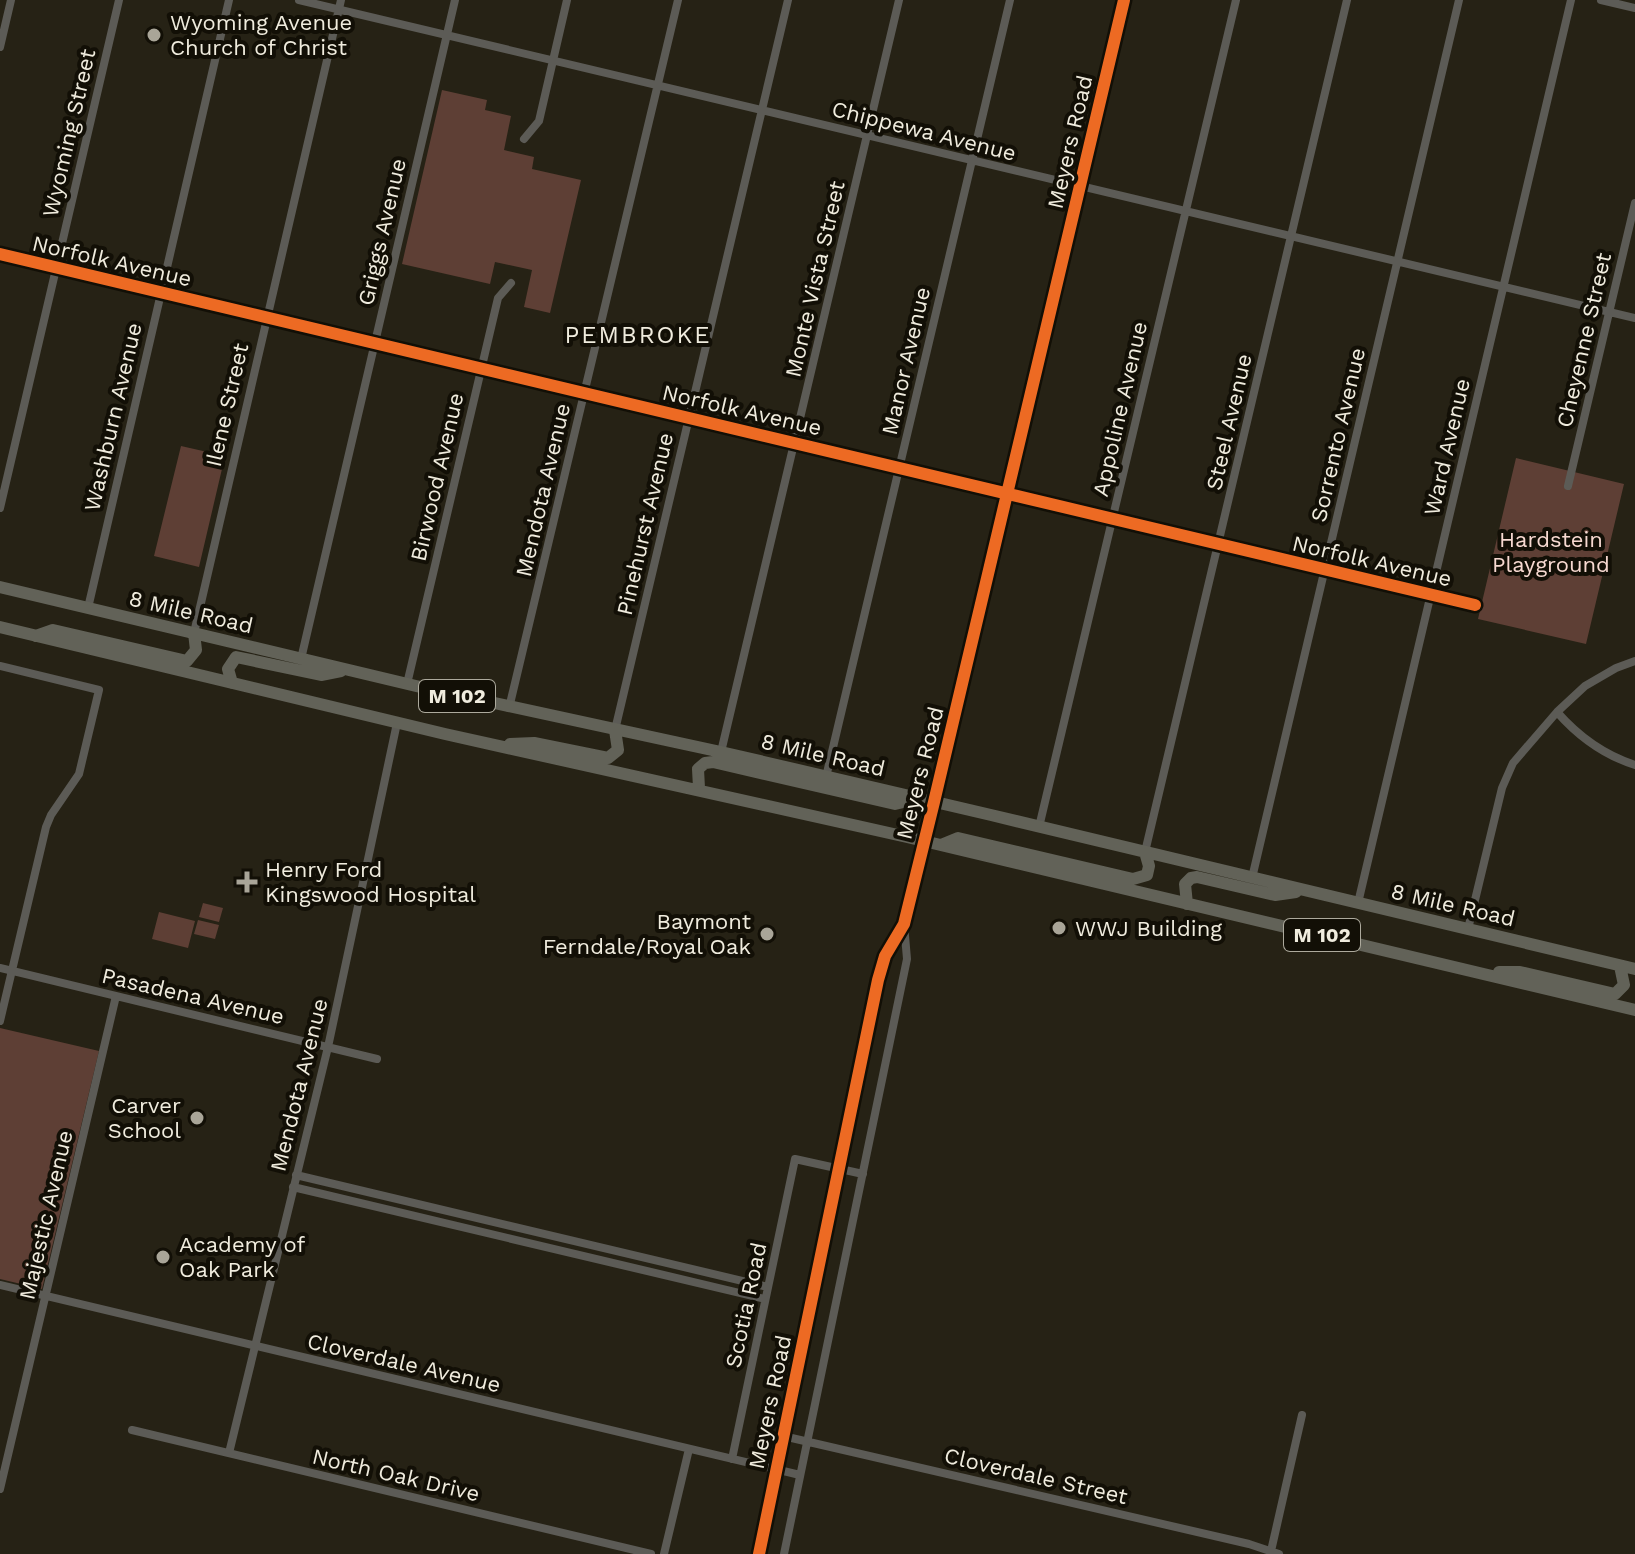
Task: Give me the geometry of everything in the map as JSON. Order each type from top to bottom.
[{"type":"highway","name":"8 Mile Road","points":[[0,587],[509,708],[721,752],[1635,969]]},
{"type":"highway","name":"M 102","points":[[0,627],[397,723],[699,788],[1635,1010]]},
{"type":"highway","points":[[36,636],[53,630],[187,661],[196,650],[194,633]]},
{"type":"highway","points":[[232,683],[228,669],[236,657],[321,675],[349,670]]},
{"type":"highway","points":[[495,745],[534,743],[608,758],[618,750],[615,730]]},
{"type":"highway","points":[[699,788],[698,769],[705,763],[713,762],[895,804],[919,799]]},
{"type":"highway","points":[[941,845],[958,838],[1133,879],[1147,875],[1149,866],[1145,852]]},
{"type":"highway","points":[[1187,904],[1185,884],[1197,877],[1275,895],[1307,891]]},
{"type":"highway","points":[[1480,973],[1520,972],[1615,994],[1624,985],[1620,966]]},
{"type":"street","points":[[0,47],[11,0]]},
{"type":"street","name":"Wyoming Street","points":[[0,508],[119,0]]},
{"type":"street","name":"Washburn Avenue","points":[[88,608],[229,0]]},
{"type":"street","name":"Chippewa Avenue","points":[[299,0],[340,5],[867,136],[1635,318]]},
{"type":"street","name":"Griggs Avenue","points":[[301,659],[455,0]]},
{"type":"street","points":[[524,139],[539,121],[567,0]]},
{"type":"street","name":"Mendota Avenue","points":[[509,708],[678,0]]},
{"type":"street","name":"Pinehurst Avenue","points":[[615,730],[788,0]]},
{"type":"street","name":"Monte Vista Street","points":[[721,752],[899,0]]},
{"type":"street","name":"Manor Avenue","points":[[826,777],[1010,0]]},
{"type":"street","name":"Meyers Road","points":[[759,1554],[878,980],[885,956],[904,924],[1124,0]]},
{"type":"street","name":"Appoline Avenue","points":[[1039,827],[1236,0]]},
{"type":"street","name":"Steel Avenue","points":[[1145,852],[1347,0]]},
{"type":"street","name":"Sorrento Avenue","points":[[1252,878],[1459,0]]},
{"type":"street","name":"Ward Avenue","points":[[1358,903],[1571,0]]},
{"type":"street","points":[[1601,0],[1635,8]]},
{"type":"street","name":"Ilene Street","points":[[194,633],[340,5]]},
{"type":"street","name":"Cheyenne Street","points":[[1568,486],[1635,203]]},
{"type":"street","name":"Norfolk Avenue","points":[[0,254],[1475,605]]},
{"type":"street","name":"Birwood Avenue","points":[[407,684],[498,298],[511,283]]},
{"type":"street","points":[[1468,929],[1506,776],[1513,763],[1557,712],[1600,676],[1635,661]]},
{"type":"street","points":[[0,666],[99,690],[79,774],[46,827],[0,1021]]},
{"type":"street","points":[[1557,712],[1589,743],[1635,765]]},
{"type":"street","name":"Mendota Avenue","points":[[229,1453],[328,1047],[397,723]]},
{"type":"street","name":"Meyers Road","points":[[784,1554],[907,959],[904,924]]},
{"type":"street","name":"Pasadena Avenue","points":[[0,968],[377,1059]]},
{"type":"street","name":"Majestic Avenue","points":[[1,1484],[116,996]]},
{"type":"street","name":"Scotia Road","points":[[732,1459],[795,1159],[839,1169]]},
{"type":"street","points":[[839,1169],[863,1174]]},
{"type":"street","points":[[296,1175],[768,1287]]},
{"type":"street","points":[[293,1187],[765,1299]]},
{"type":"street","points":[[390,1210],[392,1198]]},
{"type":"street","points":[[466,1228],[468,1216]]},
{"type":"street","points":[[541,1246],[544,1234]]},
{"type":"street","points":[[683,1279],[686,1267]]},
{"type":"street","name":"Cloverdale Avenue","points":[[0,1285],[800,1475]]},
{"type":"street","points":[[1275,1553],[1302,1415]]},
{"type":"street","name":"North Oak Drive","points":[[132,1430],[651,1554]]},
{"type":"street","name":"Cloverdale Street","points":[[783,1436],[1275,1553]]},
{"type":"street","points":[[664,1554],[689,1449]]},
{"type":"green space","points":[[442,90],[487,100],[485,110],[511,116],[504,150],[534,157],[532,169],[581,180],[550,313],[524,307],[532,270],[495,262],[490,284],[402,264]]},
{"type":"green space","points":[[181,446],[225,456],[199,567],[154,556]]},
{"type":"green space","name":"Hardstein Playground","points":[[1516,458],[1624,484],[1586,644],[1478,619]]},
{"type":"green space","points":[[203,903],[223,908],[219,922],[199,917]]},
{"type":"green space","points":[[159,912],[195,921],[188,948],[152,939]]},
{"type":"green space","points":[[198,920],[219,925],[215,939],[194,934]]},
{"type":"green space","points":[[0,1028],[99,1051],[42,1289],[0,1279]]},
{"type":"cycle path","points":[[759,1554],[878,980],[885,956],[904,924],[1124,0]]},
{"type":"cycle path","points":[[0,254],[1475,605]]},
{"type":"place","name":"Wyoming Avenue Church of Christ","points":[[154,35]]},
{"type":"place","name":"Henry Ford Kingswood Hospital","points":[[247,882]]},
{"type":"place","name":"WWJ Building","points":[[1059,928]]},
{"type":"place","name":"Baymont Ferndale/Royal Oak","points":[[767,934]]},
{"type":"place","name":"Carver School","points":[[197,1118]]},
{"type":"place","name":"Academy of Oak Park","points":[[163,1257]]},
{"type":"district","name":"PEMBROKE","points":[[638,335]]}]
